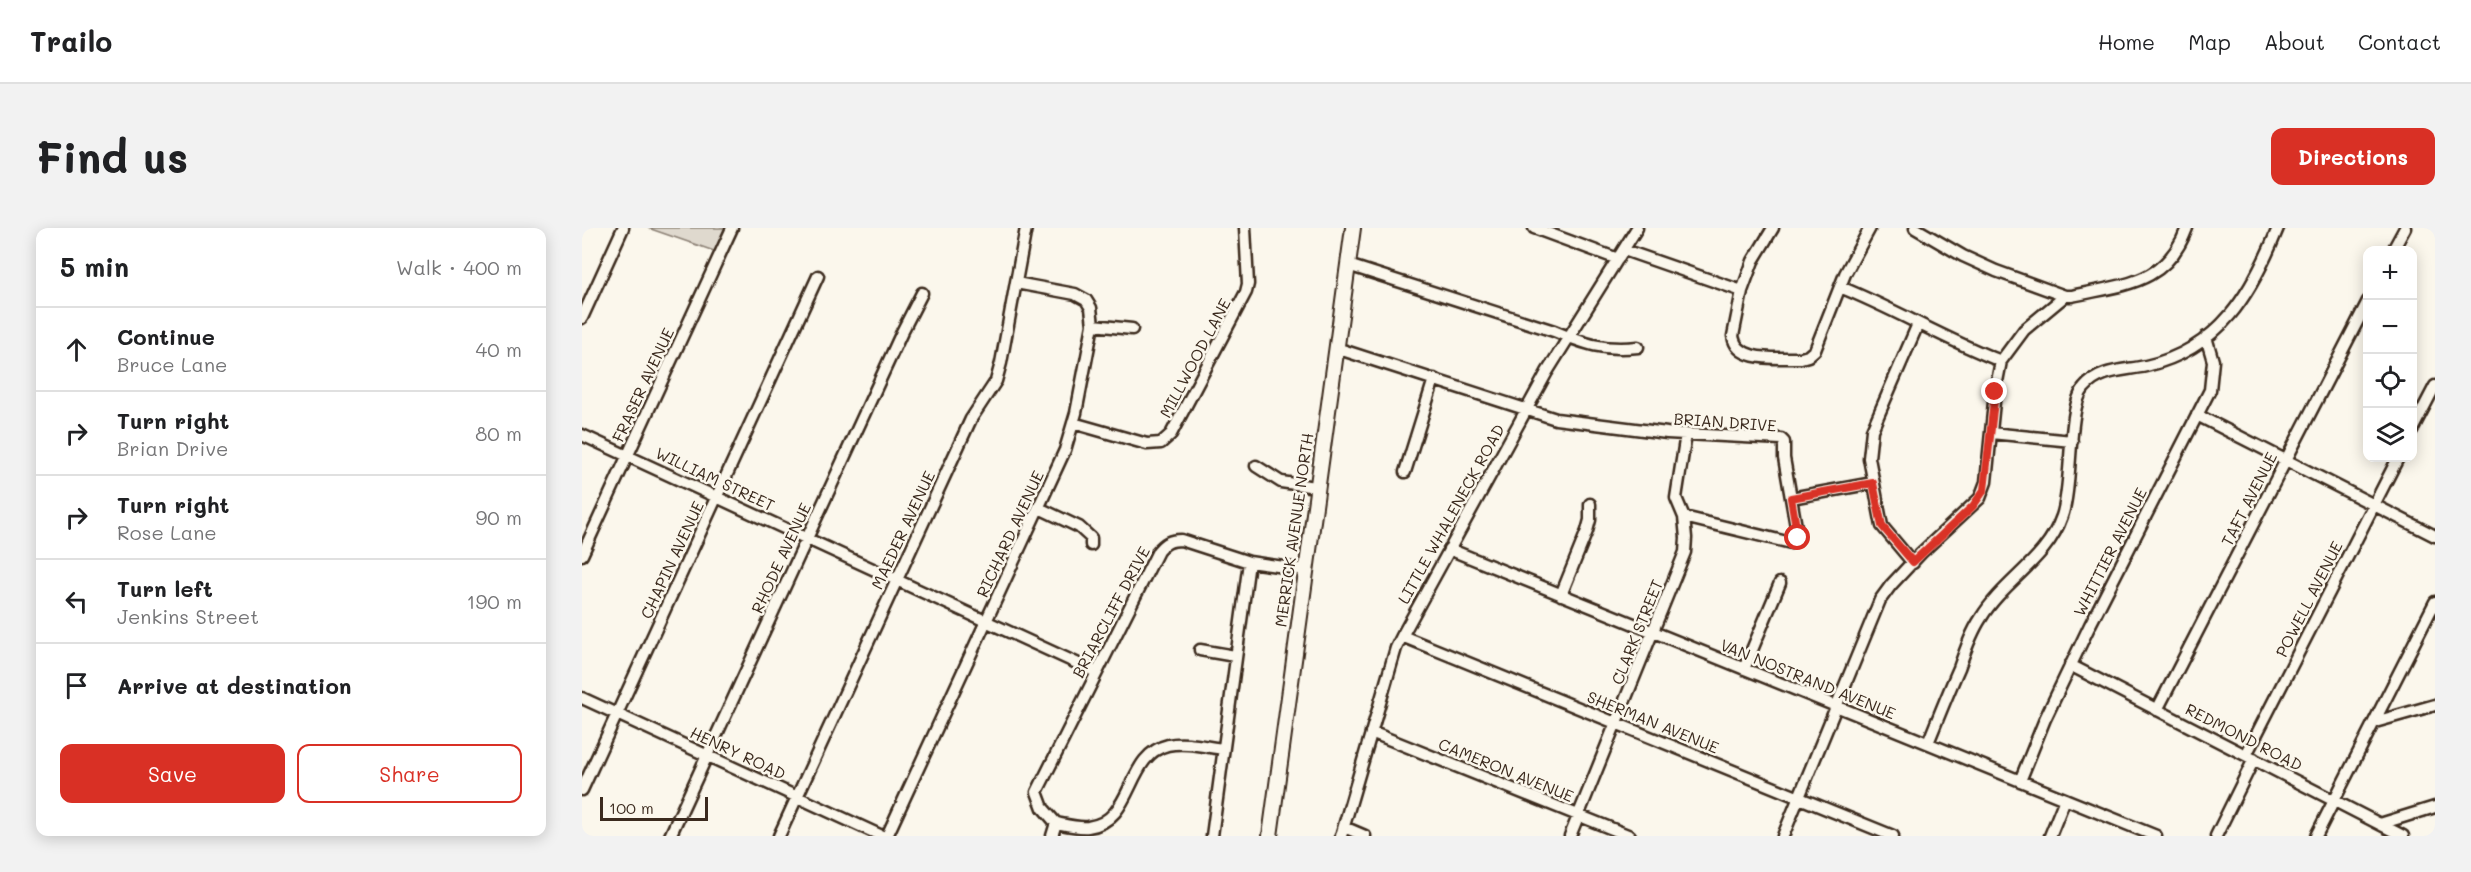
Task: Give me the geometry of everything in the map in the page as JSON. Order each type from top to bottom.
[{"type":"main road","name":"MERRICK AVENUE NORTH","points":[[1270,836],[1353,228]]},
{"type":"street","points":[[582,318],[623,228]]},
{"type":"street","name":"FRASER AVENUE","points":[[582,555],[732,228]]},
{"type":"street","name":"MAEDER AVENUE","points":[[779,836],[971,419],[996,381],[1026,228]]},
{"type":"street","name":"MILLWOOD LANE","points":[[1073,423],[1147,444],[1161,442],[1171,434],[1246,292],[1248,284],[1245,228]]},
{"type":"street","points":[[1534,228],[1742,291]]},
{"type":"street","name":"LITTLE WHALENECK ROAD","points":[[1342,832],[1402,636],[1526,409],[1637,228]]},
{"type":"street","points":[[1773,228],[1753,261],[1742,291],[1733,336],[1737,349],[1752,356],[1801,358],[1815,350],[1840,287],[1870,228]]},
{"type":"street","points":[[1915,228],[1963,256],[1996,271],[2065,296]]},
{"type":"street","points":[[1784,836],[1880,600],[1913,562],[1980,498],[1986,482],[1995,392],[2001,361],[2024,330],[2065,296],[2122,286],[2147,277],[2163,266],[2176,252],[2187,228]]},
{"type":"street","points":[[2395,246],[2405,228]]},
{"type":"street","points":[[1928,743],[1980,618],[2002,592],[2036,560],[2054,535],[2063,516],[2068,492],[2078,397],[2082,389],[2094,377],[2102,373],[2150,365],[2195,346],[2233,313],[2245,298],[2253,285],[2275,232]]},
{"type":"street","points":[[1348,265],[1596,347],[1621,349],[1638,347]]},
{"type":"street","name":"CHAPIN AVENUE","points":[[582,790],[818,276]]},
{"type":"street","points":[[1016,283],[1080,296],[1091,308],[1093,325],[1132,329]]},
{"type":"street","points":[[1840,287],[1881,303],[1952,342],[2001,361]]},
{"type":"street","name":"RHODE AVENUE","points":[[670,836],[922,293]]},
{"type":"street","name":"TAFT AVENUE","points":[[2157,710],[2363,309]]},
{"type":"street","points":[[1913,562],[1882,526],[1869,458],[1872,430],[1918,324]]},
{"type":"street","name":"RICHARD AVENUE","points":[[887,836],[1065,450],[1073,423],[1093,325]]},
{"type":"street","name":"WHITTIER AVENUE","points":[[2020,781],[2070,665],[2210,390],[2213,361],[2206,337]]},
{"type":"street","name":"BRIAN DRIVE","points":[[1336,348],[1556,418],[1686,434],[1781,439],[1784,442],[1784,458],[1791,498]]},
{"type":"street","points":[[1405,472],[1434,379]]},
{"type":"street","points":[[2417,420],[2435,386]]},
{"type":"street","points":[[2197,415],[2435,536]]},
{"type":"street","points":[[1991,433],[2072,441]]},
{"type":"street","name":"CLARK STREET","points":[[1570,836],[1685,552],[1684,517],[1676,498],[1686,434]]},
{"type":"street","name":"WILLIAM STREET","points":[[582,435],[1096,672]]},
{"type":"street","name":"POWELL AVENUE","points":[[2216,836],[2250,757],[2396,462]]},
{"type":"street","points":[[1256,466],[1281,482],[1316,487]]},
{"type":"street","points":[[1684,517],[1791,543],[1798,538],[1791,498],[1873,483]]},
{"type":"street","points":[[1561,595],[1587,531],[1590,504]]},
{"type":"street","points":[[1039,508],[1084,530],[1091,538],[1091,545]]},
{"type":"street","name":"BRIARCLIFF DRIVE","points":[[1056,823],[1050,819],[1036,792],[1158,551],[1172,540],[1181,540],[1249,562],[1306,570]]},
{"type":"street","name":"VAN NOSTRAND AVENUE","points":[[1449,549],[2156,836]]},
{"type":"street","points":[[1212,836],[1249,562]]},
{"type":"street","points":[[1744,669],[1780,583]]},
{"type":"street","points":[[2316,836],[2435,602]]},
{"type":"street","name":"SHERMAN AVENUE","points":[[1402,636],[1893,836]]},
{"type":"street","points":[[1200,650],[1235,656]]},
{"type":"street","name":"REDMOND ROAD","points":[[2070,665],[2403,836]]},
{"type":"street","name":"HENRY ROAD","points":[[582,698],[882,836]]},
{"type":"street","points":[[2375,722],[2435,705]]},
{"type":"street","name":"CAMERON AVENUE","points":[[1371,732],[1629,836]]},
{"type":"street","points":[[1052,836],[1056,823],[1089,827],[1109,819],[1118,810],[1144,761],[1161,747],[1177,744],[1223,749]]},
{"type":"street","points":[[2050,836],[2065,799]]},
{"type":"street","points":[[2380,824],[2435,807]]},
{"type":"street","points":[[1342,832],[1365,836]]},
{"type":"shaded area","points":[[648,228],[728,228],[717,252]]},
{"type":"route","points":[[1798,538],[1791,498],[1873,483],[1882,526],[1913,562],[1973,506],[1984,490],[1995,392]]}]
